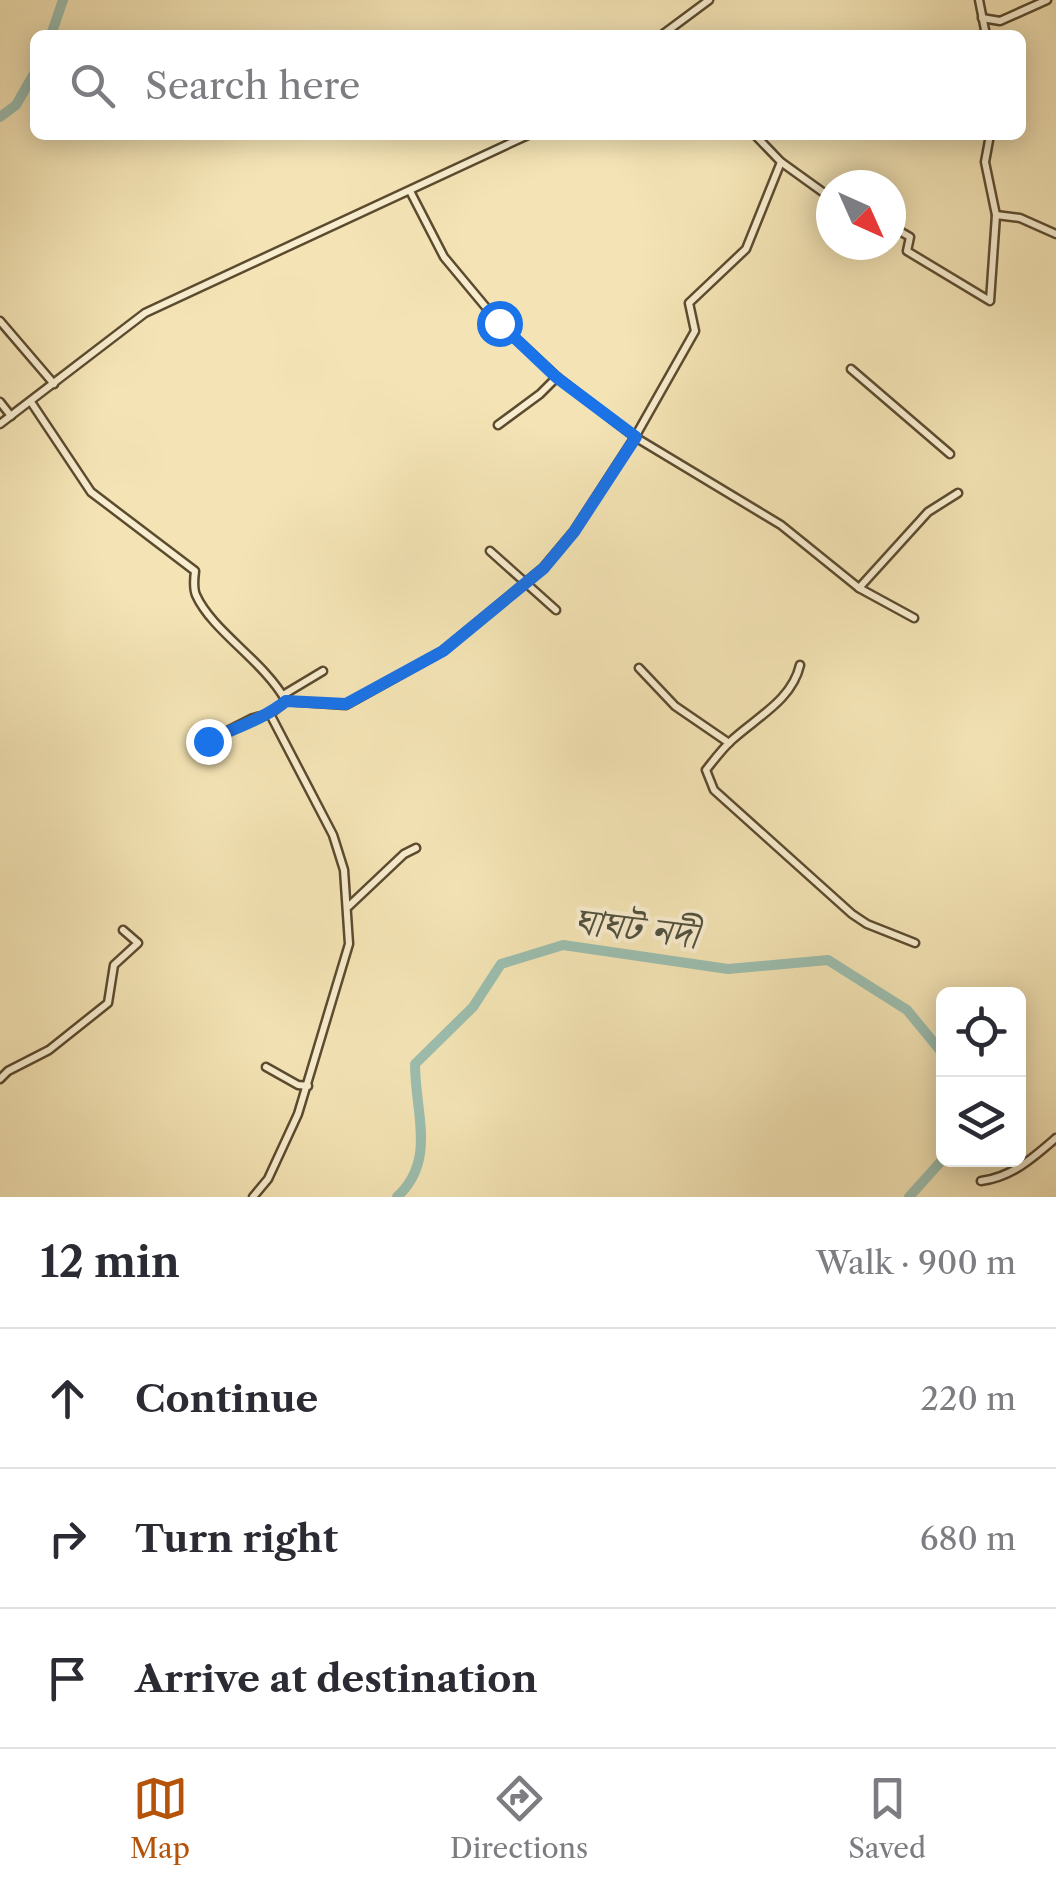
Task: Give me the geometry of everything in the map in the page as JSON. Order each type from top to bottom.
[{"type":"street","points":[[669,30],[709,0]]},
{"type":"street","points":[[979,0],[985,30]]},
{"type":"street","points":[[982,18],[1000,21],[1047,0]]},
{"type":"street","points":[[0,424],[145,312],[517,140]]},
{"type":"street","points":[[760,140],[780,162],[816,187]]},
{"type":"street","points":[[906,235],[910,237],[907,250],[990,301],[996,214],[985,162],[989,140]]},
{"type":"street","points":[[285,698],[346,704],[443,651],[544,568],[574,532],[636,437],[695,331],[689,303],[746,248],[780,162]]},
{"type":"street","points":[[410,191],[444,257],[499,323],[556,377],[636,437],[781,525],[859,588],[914,618]]},
{"type":"street","points":[[996,214],[1020,218],[1056,234]]},
{"type":"street","points":[[0,321],[54,384]]},
{"type":"street","points":[[851,369],[950,454]]},
{"type":"street","points":[[498,424],[540,394],[556,377]]},
{"type":"street","points":[[0,402],[11,416]]},
{"type":"street","points":[[31,402],[90,492],[195,571],[194,592],[209,613],[275,681],[285,698]]},
{"type":"street","points":[[859,588],[928,512],[958,492]]},
{"type":"street","points":[[490,551],[556,610]]},
{"type":"street","points":[[800,666],[796,682],[786,694],[729,743],[706,770],[714,790],[852,914],[915,943]]},
{"type":"street","points":[[639,668],[674,706],[729,743]]},
{"type":"street","points":[[208,741],[270,714],[323,671]]},
{"type":"street","points":[[253,1197],[268,1179],[308,1086],[349,944],[344,870],[333,835],[270,714]]},
{"type":"street","points":[[348,906],[404,854],[416,848]]},
{"type":"street","points":[[0,1079],[49,1050],[108,1003],[114,965],[138,943],[123,930]]},
{"type":"street","points":[[266,1067],[298,1085],[308,1086]]},
{"type":"street","points":[[981,1182],[1000,1179],[1029,1162],[1056,1138]]},
{"type":"waterway","name":"ঘাঘট নদী","points":[[53,30],[63,0]]},
{"type":"waterway","name":"ঘাঘট নদী","points":[[0,117],[16,105],[30,81]]},
{"type":"waterway","name":"ঘাঘট নদী","points":[[397,1197],[409,1183],[420,1152],[415,1064],[473,1007],[501,964],[563,945],[728,969],[828,960],[907,1010],[936,1045]]},
{"type":"waterway","name":"ঘাঘট নদী","points":[[909,1197],[936,1167]]},
{"type":"route","points":[[208,741],[270,714],[286,701],[346,704],[443,651],[544,568],[574,532],[636,437],[556,377],[499,323]]}]
